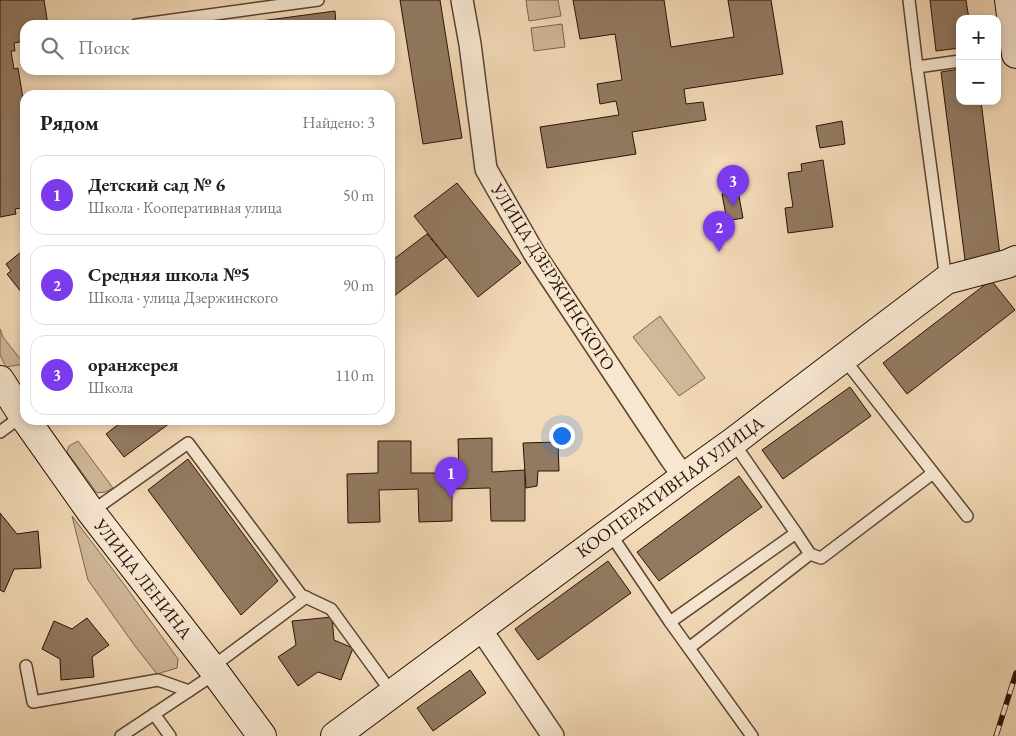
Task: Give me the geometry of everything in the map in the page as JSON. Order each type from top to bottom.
[{"type":"street","name":"УЛИЦА ДЗЕРЖИНСКОГО","points":[[462,0],[470,44],[486,169],[534,253],[670,459],[684,477]]},
{"type":"street","points":[[1009,0],[1013,53]]},
{"type":"street","name":"КООПЕРАТИВНАЯ УЛИЦА","points":[[335,736],[733,442],[946,280],[1016,260]]},
{"type":"street","name":"УЛИЦА ЛЕНИНА","points":[[0,380],[20,410]]},
{"type":"street","name":"УЛИЦА ЛЕНИНА","points":[[30,425],[91,512],[214,670],[262,736]]},
{"type":"street","points":[[480,628],[553,736]]},
{"type":"lane","points":[[172,20],[318,0]]},
{"type":"lane","points":[[909,0],[946,280]]},
{"type":"lane","points":[[918,67],[956,62]]},
{"type":"lane","points":[[844,358],[967,516]]},
{"type":"lane","points":[[0,432],[20,421]]},
{"type":"lane","points":[[733,442],[810,554],[821,558],[933,473]]},
{"type":"lane","points":[[91,512],[188,443],[301,595],[331,609],[392,693]]},
{"type":"lane","points":[[609,532],[670,622],[752,736]]},
{"type":"lane","points":[[670,622],[796,533]]},
{"type":"lane","points":[[689,648],[810,554]]},
{"type":"lane","points":[[121,736],[189,691],[306,597]]},
{"type":"lane","points":[[26,666],[33,702],[158,680],[189,691]]},
{"type":"lane","points":[[154,714],[170,736]]},
{"type":"shaded area","points":[[526,0],[558,0],[561,16],[529,21]]},
{"type":"shaded area","points":[[562,24],[565,47],[534,51],[531,28]]},
{"type":"shaded area","points":[[660,316],[705,378],[679,396],[633,337]]},
{"type":"shaded area","points":[[0,329],[3,337],[20,359],[20,365],[6,367],[0,355]]},
{"type":"shaded area","points":[[78,441],[113,488],[97,493],[67,452],[69,446]]},
{"type":"shaded area","points":[[72,516],[178,659],[177,668],[157,674],[88,580]]},
{"type":"building","points":[[0,0],[44,0],[47,20],[20,20],[20,42],[14,43],[15,51],[11,51],[14,69],[18,68],[22,90],[20,90],[20,208],[15,209],[16,214],[0,217]]},
{"type":"building","points":[[400,0],[440,0],[462,138],[423,144]]},
{"type":"building","points":[[573,0],[664,0],[671,47],[734,37],[728,0],[771,0],[783,74],[684,89],[686,104],[703,102],[706,120],[632,132],[636,154],[547,168],[540,127],[619,115],[616,101],[600,104],[597,84],[622,80],[615,34],[580,39]]},
{"type":"building","points":[[930,0],[966,0],[968,15],[956,15],[956,48],[936,51]]},
{"type":"building","points":[[335,11],[336,20],[268,20]]},
{"type":"building","points":[[956,70],[956,105],[981,105],[1000,255],[965,260],[941,72]]},
{"type":"building","points":[[842,121],[845,144],[820,148],[816,126]]},
{"type":"building","points":[[823,160],[833,227],[788,233],[785,208],[793,207],[788,173],[802,171],[801,164]]},
{"type":"building","points":[[457,183],[521,263],[478,297],[414,216]]},
{"type":"building","points":[[738,191],[743,218],[727,221],[722,194]]},
{"type":"building","points":[[427,234],[446,257],[395,295],[395,258]]},
{"type":"building","points":[[20,253],[20,291],[7,274],[11,271],[6,264]]},
{"type":"building","points":[[991,280],[1015,310],[907,394],[883,363]]},
{"type":"building","points":[[850,387],[871,416],[783,479],[762,450]]},
{"type":"building","points":[[118,425],[167,425],[124,457],[106,434]]},
{"type":"building","points":[[492,438],[492,472],[525,470],[525,521],[491,521],[490,488],[452,489],[452,521],[419,522],[418,489],[379,490],[380,522],[348,523],[347,474],[378,473],[378,441],[411,441],[411,473],[459,473],[458,439]]},
{"type":"building","points":[[558,442],[559,471],[538,471],[537,486],[526,488],[523,443]]},
{"type":"building","points":[[188,459],[278,581],[241,615],[148,490]]},
{"type":"building","points":[[739,476],[762,507],[659,581],[637,552]]},
{"type":"building","points":[[0,513],[17,534],[38,531],[41,568],[14,569],[4,592],[0,590]]},
{"type":"building","points":[[608,561],[631,593],[538,660],[515,629]]},
{"type":"building","points":[[332,617],[334,640],[353,648],[341,680],[318,672],[298,686],[278,657],[296,645],[292,621]]},
{"type":"building","points":[[87,618],[109,645],[92,657],[94,677],[61,680],[60,659],[42,649],[54,621],[72,629]]},
{"type":"building","points":[[470,670],[486,693],[433,731],[417,708]]},
{"type":"railway","points":[[996,736],[1016,673]]},
{"type":"place","name":"оранжерея","points":[[733,206]]},
{"type":"place","name":"Средняя школа №5","points":[[719,252]]},
{"type":"place","name":"Детский сад № 6","points":[[451,498]]}]
